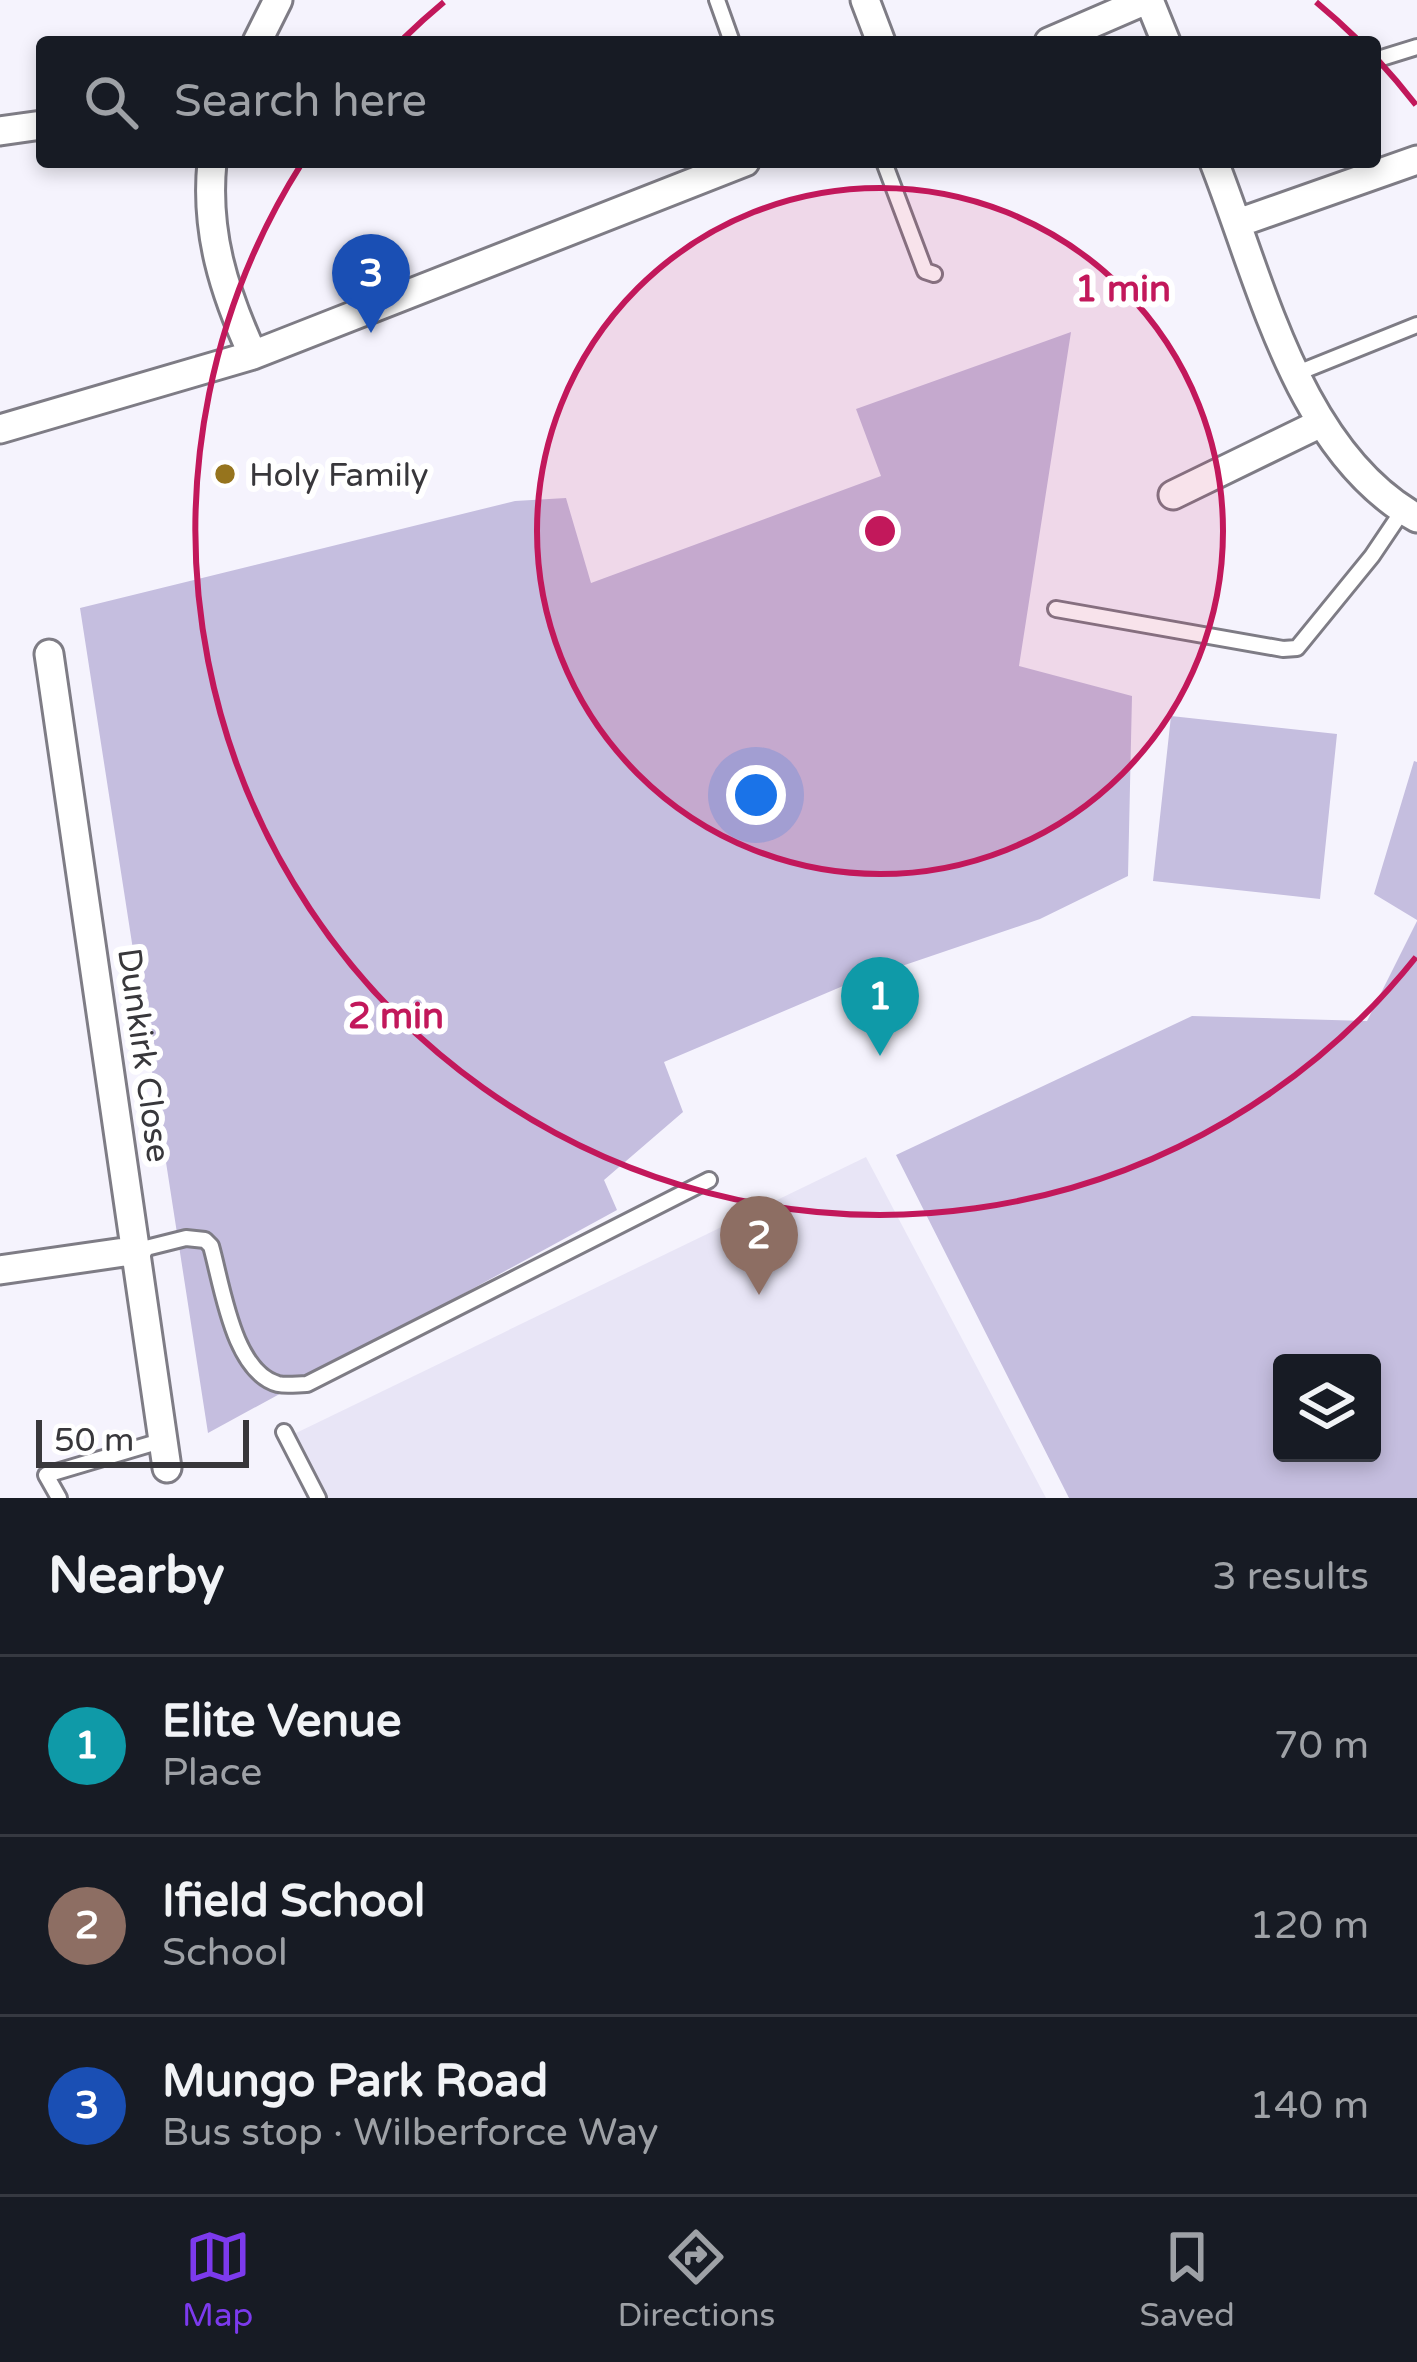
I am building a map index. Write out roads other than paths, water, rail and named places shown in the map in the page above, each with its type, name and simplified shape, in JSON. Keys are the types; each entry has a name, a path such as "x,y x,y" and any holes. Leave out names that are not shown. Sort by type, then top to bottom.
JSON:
{"street":[{"path":"260,36 278,0"},
{"path":"865,0 879,36"},
{"path":"1062,36 1148,0 1163,36"},
{"path":"0,130 36,126"},
{"path":"1238,223 1417,160"},
{"path":"212,168 213,245 253,355"},
{"path":"0,429 253,355 730,168"},
{"path":"1216,168 1295,374 1319,424 1367,481 1410,514"},
{"path":"1173,495 1319,424"},
{"name":"Dunkirk Close","path":"50,654 166,1454"},
{"path":"0,1270 138,1250"}],"lane":[{"path":"717,0 730,36"},
{"path":"1381,58 1417,47"},
{"path":"886,168 925,272 934,274"},
{"path":"1295,374 1417,325"},
{"path":"1056,609 1297,648 1410,514"},
{"path":"138,1250 186,1238 206,1240 230,1321 251,1364 263,1377 280,1384 307,1384 709,1180"},
{"path":"284,1432 318,1498"},
{"path":"59,1498 46,1475 166,1454"}],"place":[{"name":"Mungo Park Road","path":"371,333"},
{"name":"Holy Family","path":"225,474"},
{"name":"Elite Venue","path":"880,1056"},
{"name":"Ifield School","path":"759,1295"}]}
